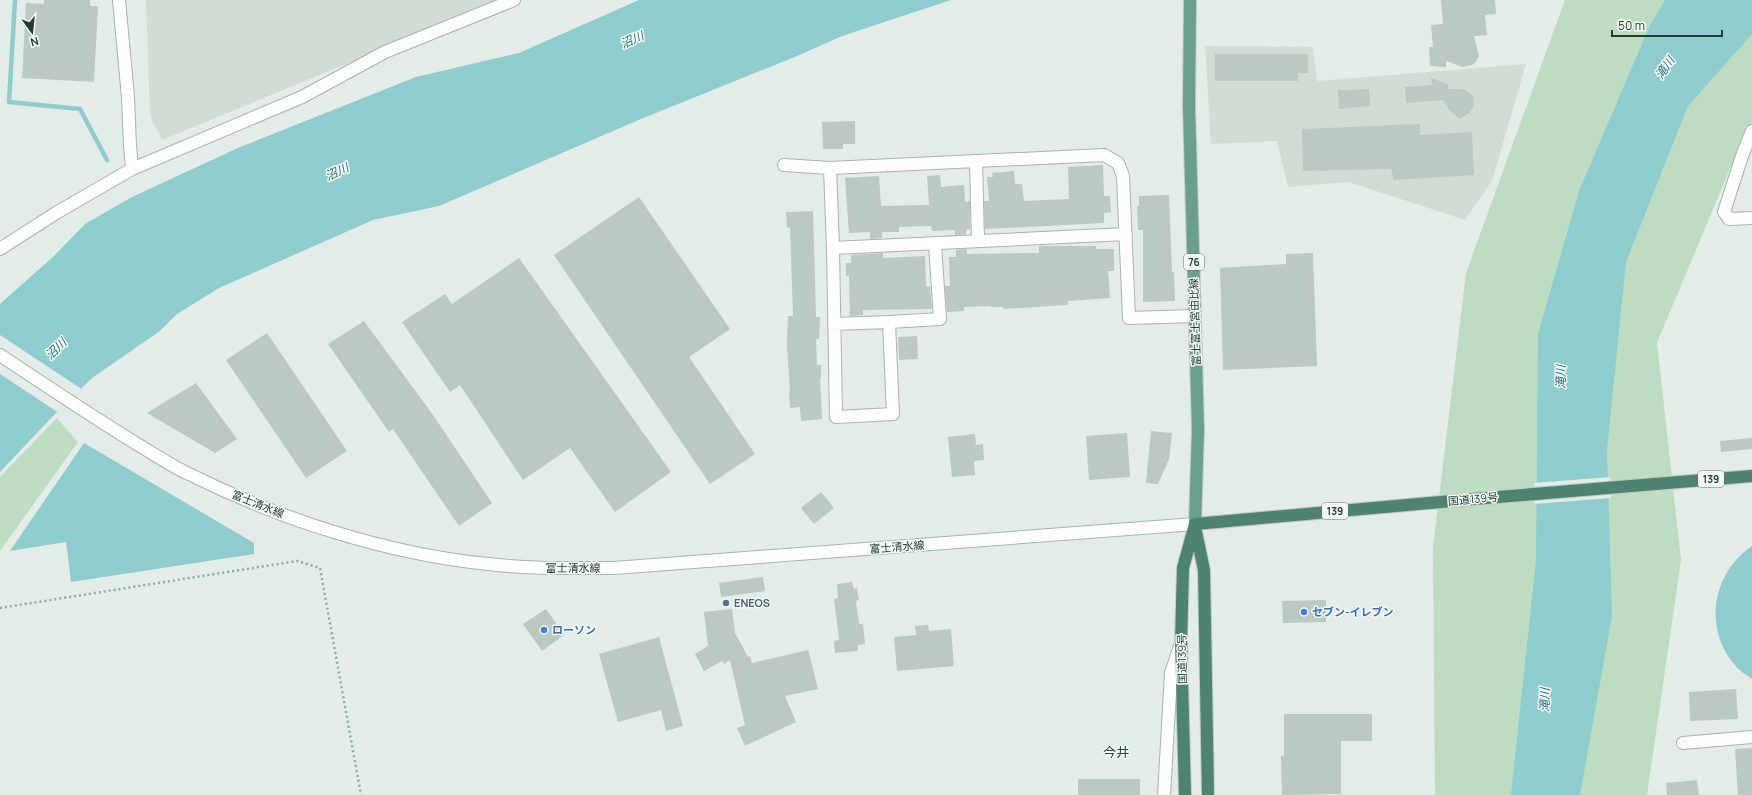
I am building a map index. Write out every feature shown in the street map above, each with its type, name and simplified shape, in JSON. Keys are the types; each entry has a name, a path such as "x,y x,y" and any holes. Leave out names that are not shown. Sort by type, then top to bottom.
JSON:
{"highway":[{"name":"国道139号","path":"1185,795 1181,642 1183,568 1195,524 1752,476"},
{"path":"1195,524 1204,570 1208,795"},
{"path":"1181,795 1184,774"},
{"path":"1208,776 1212,795"}],"main road":[{"name":"富士富士宮由比線","path":"1190,0 1189,106 1198,429 1195,524"}],"street":[{"path":"119,0 128,97 132,169"},
{"path":"0,249 56,213 132,169 302,97 385,52 514,0"},
{"path":"1752,131 1742,156 1724,212 1729,219 1752,218"},
{"path":"784,165 830,168 1104,155 1118,163 1123,176 1129,318 1195,316"},
{"path":"976,161 978,241"},
{"path":"830,168 836,417 893,414 889,322"},
{"path":"833,248 1126,234"},
{"path":"834,324 940,319 935,244"},
{"name":"富士清水線","path":"0,355 87,414 187,474 267,510 358,539 439,557 488,564 543,568 614,568 1195,524"},
{"path":"1164,795 1171,673 1181,642"},
{"path":"1683,743 1752,737"}],"path":[{"path":"0,608 297,561 320,568 361,795"}],"shaded area":[{"path":"146,0 501,0 162,140 150,116"},
{"path":"1205,46 1313,47 1317,81 1526,64 1492,181 1465,220 1349,182 1288,187 1277,141 1211,144"}],"green space":[{"path":"1565,0 1752,0 1752,122 1731,166 1657,343 1681,560 1647,795 1435,795 1433,548 1466,273"},
{"path":"57,418 78,442 0,551 0,477"}],"water":[{"name":"沼川","path":"639,0 951,0 842,36 797,56 641,119 439,206 373,220 219,288 177,314 160,331 92,378 53,416 0,472 0,304 54,256 85,224 132,197 240,147 416,77 519,53"},
{"name":"滝川","path":"1665,0 1752,0 1752,34 1688,106 1626,262 1607,450 1612,616 1580,795 1511,795 1536,560 1538,334 1579,191 1650,25"},
{"path":"84,443 254,543 254,554 71,582 66,542 10,551"},
{"path":"1752,546 1752,679 1737,667 1725,651 1719,635 1716,619 1716,602 1728,571 1738,557"}],"pier":[{"path":"0,335 83,390 59,413 0,374"},
{"path":"1610,477 1611,498 1534,504 1534,483"}],"building":[{"path":"44,0 90,0 90,6 98,6 94,82 22,78 26,3 44,4"},
{"path":"1441,0 1495,0 1496,14 1485,15 1487,35 1474,36 1479,56 1472,65 1463,67 1446,61 1446,67 1430,66 1429,47 1433,47 1431,25 1443,24"},
{"path":"1215,54 1308,54 1308,73 1298,73 1298,81 1215,81"},
{"path":"1431,78 1448,84 1448,89 1462,89 1470,93 1473,96 1474,105 1470,112 1460,119 1450,111 1443,100 1406,103 1405,87 1432,85"},
{"path":"1369,89 1370,106 1339,109 1338,90"},
{"path":"855,121 855,144 843,144 843,149 823,149 822,122"},
{"path":"1420,124 1420,135 1472,132 1474,175 1394,180 1391,169 1303,171 1302,129"},
{"path":"1103,165 1104,196 1110,196 1111,212 1104,213 1104,223 985,229 984,201 989,201 987,177 993,177 992,173 1014,171 1015,184 1022,184 1024,201 1069,199 1068,167"},
{"path":"940,175 941,187 964,185 965,202 970,201 970,229 966,230 966,234 955,235 955,230 932,231 931,226 899,227 899,232 882,232 882,238 870,239 870,232 849,233 845,178 879,176 881,206 929,205 927,176"},
{"path":"1169,195 1172,272 1174,272 1175,301 1143,302 1143,230 1138,230 1137,206 1139,206 1139,196"},
{"path":"639,197 730,329 689,357 755,454 710,484 554,255"},
{"path":"813,211 816,317 820,317 819,339 816,339 817,365 821,365 820,379 822,419 801,421 800,407 790,408 787,345 788,316 793,316 790,227 787,228 786,212"},
{"path":"1039,246 1096,246 1096,249 1114,249 1114,271 1108,271 1110,298 1068,301 1068,305 1003,309 1003,307 991,306 964,307 964,311 947,312 945,286 950,286 949,257 956,257 956,250 967,249 967,254 1039,253"},
{"path":"883,253 883,258 925,256 926,285 927,287 930,286 932,309 863,310 863,315 850,316 849,276 846,276 846,263 851,263 851,255"},
{"path":"1313,253 1317,366 1223,370 1220,268 1286,264 1286,254"},
{"path":"519,258 671,472 615,512 570,448 523,480 460,385 450,392 402,322 445,294 452,304"},
{"path":"364,321 433,415 492,503 459,526 393,429 389,432 328,344"},
{"path":"267,333 347,451 306,478 226,360"},
{"path":"917,336 918,359 899,360 898,337"},
{"path":"196,383 237,439 215,453 147,413"},
{"path":"1151,431 1172,433 1169,459 1158,484 1146,483"},
{"path":"1127,433 1130,477 1089,480 1086,436"},
{"path":"975,434 976,445 983,444 984,460 974,461 975,475 952,477 948,437"},
{"path":"1752,438 1752,449 1721,452 1720,441"},
{"path":"821,492 834,508 814,524 801,508"},
{"path":"763,577 765,591 721,597 719,583"},
{"path":"852,582 854,589 857,588 859,600 856,601 859,624 863,624 865,644 858,645 858,651 835,653 834,641 839,640 834,599 838,598 837,584"},
{"name":"セブン-イレブン","path":"1326,600 1326,622 1283,623 1282,601"},
{"name":"ローソン","path":"546,609 564,635 542,651 523,624"},
{"path":"732,609 735,633 748,657 750,656 752,663 808,650 818,689 785,696 796,722 745,746 737,728 745,725 730,660 724,664 722,661 704,671 695,654 708,646 704,612"},
{"path":"928,625 929,631 951,629 954,666 897,671 894,637 916,635 915,626"},
{"path":"659,637 683,726 666,731 661,710 618,722 599,654"},
{"path":"1736,689 1738,719 1690,721 1689,692"},
{"path":"1284,714 1372,714 1372,741 1341,741 1341,794 1282,795 1281,756 1284,756"},
{"path":"1752,748 1752,795 1738,795 1735,749"},
{"path":"1078,779 1140,779 1140,795 1078,795"},
{"path":"1697,780 1699,795 1667,795 1666,783"}],"waterway":[{"path":"15,0 9,102 80,109 107,160"}],"place":[{"name":"ENEOS","path":"726,603"},
{"name":"セブン-イレブン","path":"1304,612"},
{"name":"ローソン","path":"544,630"}],"district":[{"name":"今井","path":"1116,752"}]}
